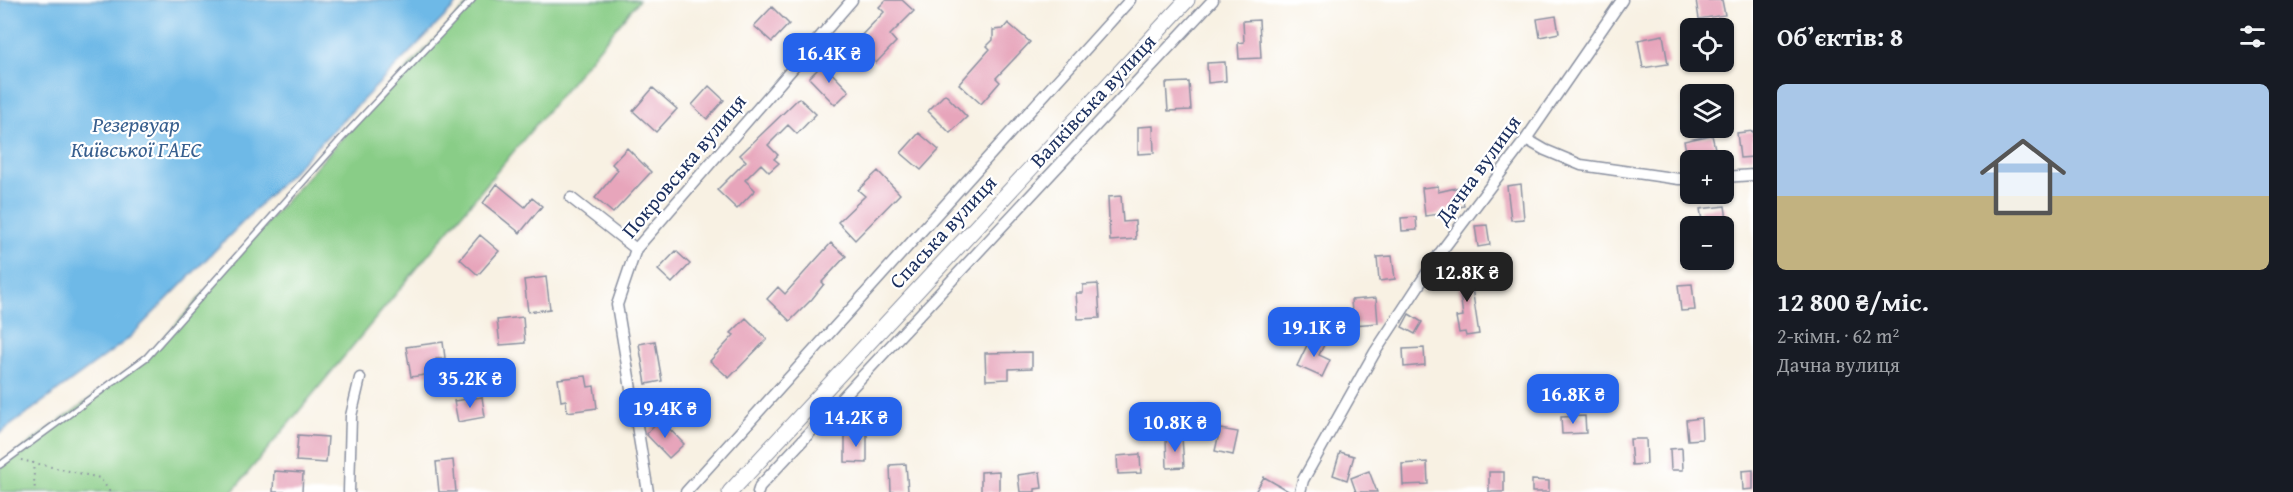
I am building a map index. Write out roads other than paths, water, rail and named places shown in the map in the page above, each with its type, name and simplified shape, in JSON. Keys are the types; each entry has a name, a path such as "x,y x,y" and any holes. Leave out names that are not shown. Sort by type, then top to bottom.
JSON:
{"street":[{"name":"Покровська вулиця","path":"648,492 617,305 636,249 852,0"},
{"name":"Спаська вулиця","path":"686,492 1130,0"},
{"name":"Спаська вулиця","path":"730,492 1186,0"},
{"name":"Валківська вулиця","path":"758,492 760,486 1213,0"},
{"name":"Дачна вулиця","path":"1300,492 1303,480 1374,352 1440,254 1526,139 1622,0"},
{"path":"1093,101 1108,113"},
{"path":"1526,139 1545,150 1581,165 1680,179"},
{"path":"1734,176 1753,175"},
{"path":"571,198 636,249"},
{"path":"349,492 351,416 360,378"},
{"path":"814,402 827,414"}],"lane":[{"path":"0,465 13,458 147,357 342,138 472,0"}],"water":[{"name":"Резервуар Київської ГАЕС","path":"0,0 461,0 127,340 0,433"}]}
